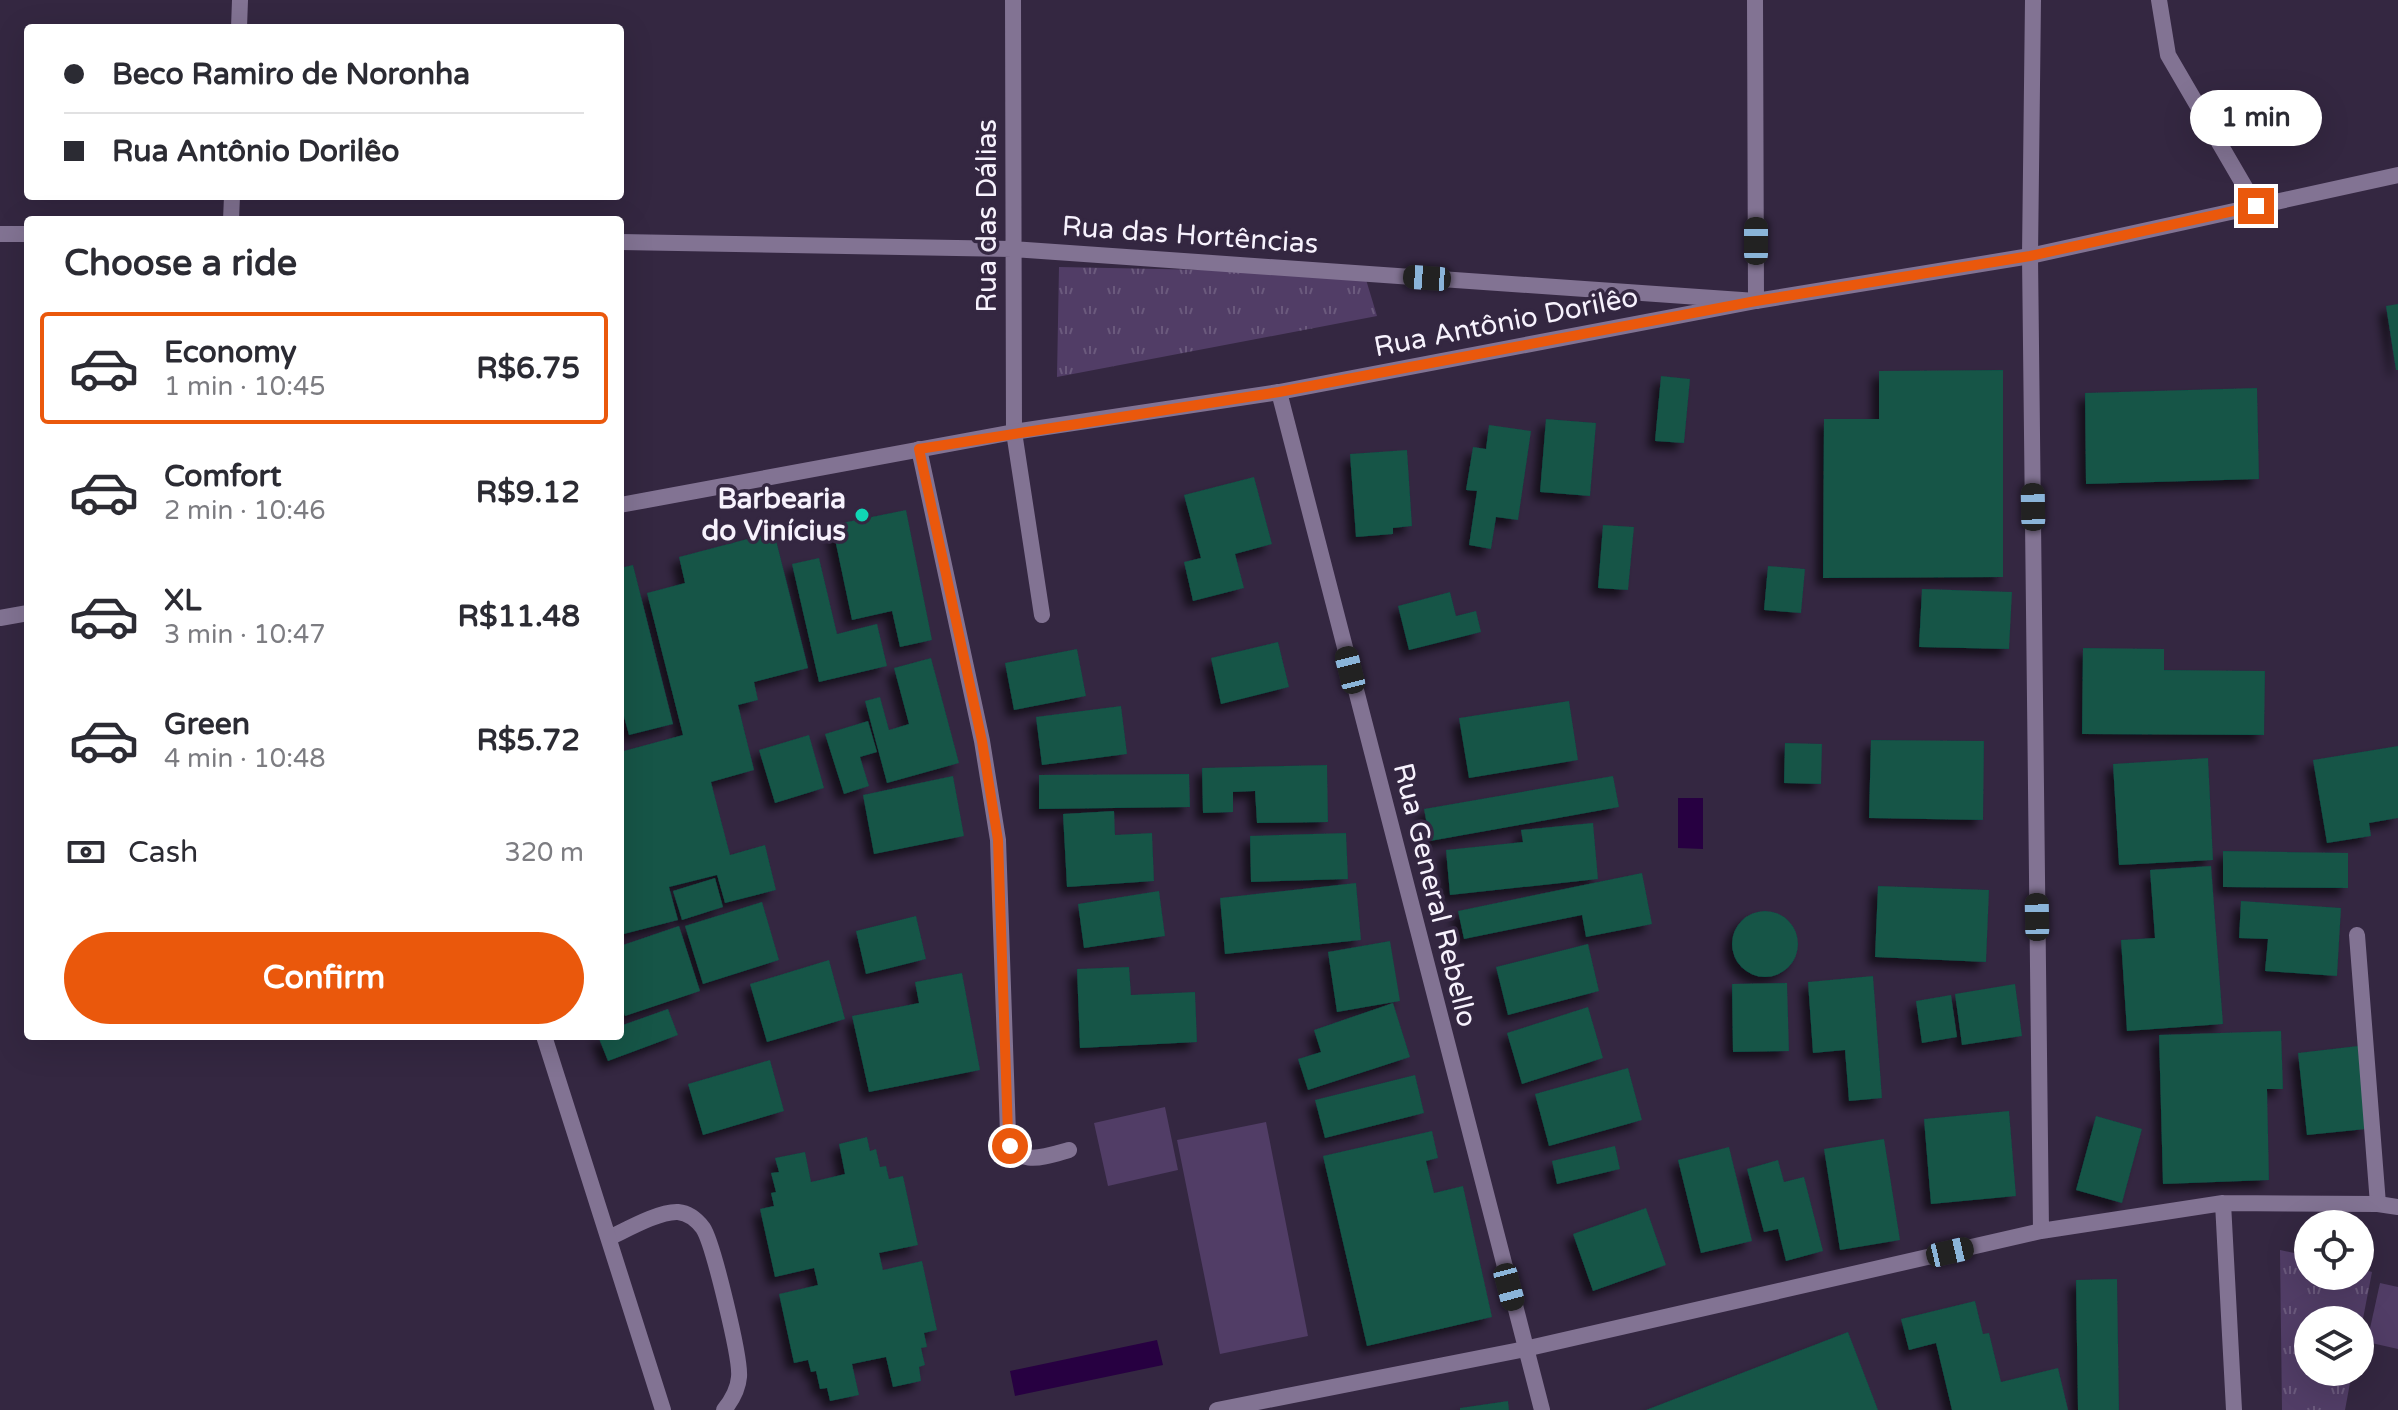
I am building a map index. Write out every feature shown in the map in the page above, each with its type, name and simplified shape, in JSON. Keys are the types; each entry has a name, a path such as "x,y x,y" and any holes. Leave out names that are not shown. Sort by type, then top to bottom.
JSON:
{"street":[{"path":"239,24 240,0"},
{"name":"Rua das Dálias","path":"1013,0 1014,432 1042,615"},
{"path":"1755,0 1756,301"},
{"path":"2033,0 2030,256 2041,1231"},
{"path":"2159,0 2168,55 2256,206"},
{"name":"Rua Antônio Dorilêo","path":"624,504 1014,432 1279,392 1756,301 2030,256 2398,175"},
{"path":"0,234 24,234"},
{"name":"Rua das Hortências","path":"624,242 1012,249 1756,301"},
{"name":"Rua General Rebello","path":"1279,392 1542,1410"},
{"path":"919,449 982,741 998,840 1010,1146 1029,1158 1069,1150"},
{"path":"0,618 24,614"},
{"path":"2357,935 2378,1204"},
{"path":"545,1040 663,1410"},
{"path":"2223,1203 2234,1410"},
{"path":"1217,1410 1525,1349 2041,1231 2223,1203 2378,1204 2398,1207"},
{"path":"609,1238 660,1216 678,1212 693,1217 701,1225 708,1236 739,1365 736,1393 724,1410"}],"green space":[{"path":"1059,267 1364,273 1377,316 1057,377"},
{"path":"1165,1107 1178,1170 1108,1186 1094,1123"},
{"path":"1266,1122 1308,1336 1220,1354 1177,1140"},
{"path":"2280,1250 2294,1253 2294,1290 2369,1290 2365,1306 2294,1306 2294,1386 2349,1386 2345,1410 2282,1410"},
{"path":"2380,1283 2398,1287 2398,1349 2374,1344 2374,1310"}],"shaded area":[{"path":"1678,798 1703,798 1703,849 1678,848"},
{"path":"1157,1340 1163,1365 1015,1396 1010,1371"}],"building":[{"path":"2398,304 2398,370 2396,370 2386,306"},
{"path":"2003,370 2003,577 1823,578 1824,419 1879,419 1879,371"},
{"path":"1661,376 1690,379 1684,443 1655,441"},
{"path":"2257,388 2259,479 2086,484 2085,393"},
{"path":"1546,419 1596,423 1590,496 1540,492"},
{"path":"1489,425 1531,431 1518,520 1496,517 1491,549 1469,545 1477,491 1466,490 1473,447 1486,449"},
{"path":"1407,450 1412,526 1393,528 1393,534 1356,537 1350,454"},
{"path":"1254,477 1272,544 1235,554 1244,588 1193,601 1184,562 1201,558 1184,495"},
{"path":"906,510 932,640 900,647 892,611 852,620 832,525"},
{"path":"1603,525 1634,527 1628,590 1598,588"},
{"path":"774,532 808,668 754,682 758,700 738,705 754,770 711,782 730,855 765,845 776,890 725,903 717,875 669,887 678,920 624,934 624,751 683,735 647,593 685,583 679,557"},
{"path":"819,558 837,634 877,624 887,666 819,682 792,564"},
{"path":"633,565 673,724 629,735 624,717 624,567"},
{"path":"1768,566 1805,569 1801,613 1764,610"},
{"path":"1922,589 2012,592 2009,649 1919,647"},
{"path":"1450,592 1456,616 1476,611 1481,632 1409,650 1398,606"},
{"path":"1278,642 1289,687 1221,704 1211,658"},
{"path":"2083,648 2164,649 2164,670 2265,671 2264,735 2082,734"},
{"path":"1077,649 1086,696 1014,710 1005,663"},
{"path":"931,658 959,763 887,783 865,701 880,697 889,730 909,724 894,668"},
{"path":"1569,701 1578,760 1469,778 1459,718"},
{"path":"1121,706 1127,754 1042,765 1036,717"},
{"path":"868,721 877,752 860,757 869,786 844,794 825,734"},
{"path":"809,735 824,788 775,803 759,750"},
{"path":"1871,740 1984,741 1983,820 1869,818"},
{"path":"1785,743 1822,744 1821,784 1784,783"},
{"path":"2398,746 2398,818 2369,823 2371,836 2327,843 2313,760"},
{"path":"2208,758 2213,860 2119,865 2113,764"},
{"path":"1327,765 1328,822 1257,823 1255,791 1233,792 1233,812 1203,813 1202,768"},
{"path":"1189,774 1190,807 1039,809 1039,775"},
{"path":"953,776 964,836 874,854 863,795"},
{"path":"1613,776 1619,807 1430,841 1424,809"},
{"path":"1114,811 1115,835 1152,833 1154,881 1067,887 1063,814"},
{"path":"1593,823 1598,879 1450,895 1446,850 1523,842 1521,830"},
{"path":"1346,833 1348,879 1251,882 1250,836"},
{"path":"2223,851 2348,853 2348,888 2223,887"},
{"path":"2211,866 2223,1024 2127,1031 2121,940 2155,938 2150,870"},
{"path":"1642,873 1652,924 1586,937 1582,915 1464,939 1458,911"},
{"path":"715,878 723,907 682,920 673,891"},
{"path":"1356,883 1361,940 1225,954 1220,898"},
{"path":"1878,886 1989,890 1986,962 1875,957"},
{"path":"1159,891 1165,936 1084,948 1078,904"},
{"path":"2241,901 2341,908 2337,976 2265,971 2268,939 2239,938"},
{"path":"762,902 779,960 703,984 685,926"},
{"path":"1765,911 1788,921 1798,944 1788,967 1765,977 1742,967 1732,944 1742,921"},
{"path":"916,916 926,959 866,974 856,931"},
{"path":"679,926 700,991 625,1016 624,945"},
{"path":"1390,941 1400,1001 1337,1012 1328,952"},
{"path":"1588,944 1599,991 1508,1015 1496,967"},
{"path":"829,960 845,1019 767,1042 750,984"},
{"path":"1129,967 1131,995 1195,992 1197,1042 1080,1048 1077,969"},
{"path":"962,973 980,1070 869,1092 852,1016 919,1003 915,982"},
{"path":"1873,976 1882,1098 1849,1101 1845,1050 1813,1053 1808,982"},
{"path":"1787,983 1789,1051 1733,1052 1732,984"},
{"path":"2015,984 2022,1036 1962,1045 1955,994"},
{"path":"1951,995 1957,1037 1922,1043 1916,1001"},
{"path":"1393,1003 1410,1057 1308,1090 1298,1059 1321,1052 1314,1030"},
{"path":"1588,1007 1603,1058 1522,1084 1507,1033"},
{"path":"668,1009 678,1035 608,1061 600,1040 624,1040 624,1025"},
{"path":"2281,1031 2283,1089 2267,1089 2269,1180 2163,1184 2159,1035"},
{"path":"2358,1046 2366,1129 2307,1135 2298,1053"},
{"path":"770,1060 784,1111 703,1135 688,1084"},
{"path":"1628,1068 1642,1120 1549,1146 1535,1094"},
{"path":"1415,1075 1424,1113 1325,1138 1315,1100"},
{"path":"2009,1111 2016,1196 1931,1204 1924,1119"},
{"path":"2096,1116 2142,1129 2122,1203 2076,1190"},
{"path":"1432,1131 1438,1158 1426,1161 1434,1193 1463,1186 1492,1317 1367,1346 1323,1156"},
{"path":"867,1137 870,1151 876,1149 880,1167 886,1166 889,1179 903,1176 918,1245 879,1253 883,1270 922,1261 937,1330 924,1333 927,1347 921,1348 925,1365 919,1367 921,1381 893,1387 886,1357 852,1364 859,1395 830,1401 827,1388 820,1389 816,1371 811,1372 808,1360 794,1363 779,1294 818,1285 814,1268 775,1277 760,1209 774,1206 771,1193 776,1192 771,1173 779,1172 775,1158 805,1152 811,1182 845,1174 839,1144"},
{"path":"1884,1139 1900,1240 1840,1250 1824,1149"},
{"path":"1615,1146 1620,1169 1557,1184 1552,1161"},
{"path":"1729,1147 1752,1241 1701,1253 1678,1160"},
{"path":"1778,1160 1784,1182 1804,1177 1823,1251 1786,1261 1778,1229 1764,1232 1747,1169"},
{"path":"1646,1208 1666,1265 1593,1291 1573,1234"},
{"path":"2117,1279 2119,1410 2078,1410 2076,1280"},
{"path":"1975,1301 1983,1334 1989,1333 2001,1382 2058,1368 2068,1410 1952,1410 1936,1343 1909,1350 1901,1319"},
{"path":"1848,1332 1878,1410 1646,1410"},
{"path":"1508,1401 1509,1410 1460,1410 1460,1408"}],"place":[{"name":"Barbearia do Vinícius","path":"862,515"}],"route":[{"path":"1010,1146 998,840 982,741 919,449 1279,392 1756,301 2030,256 2256,206"}]}
